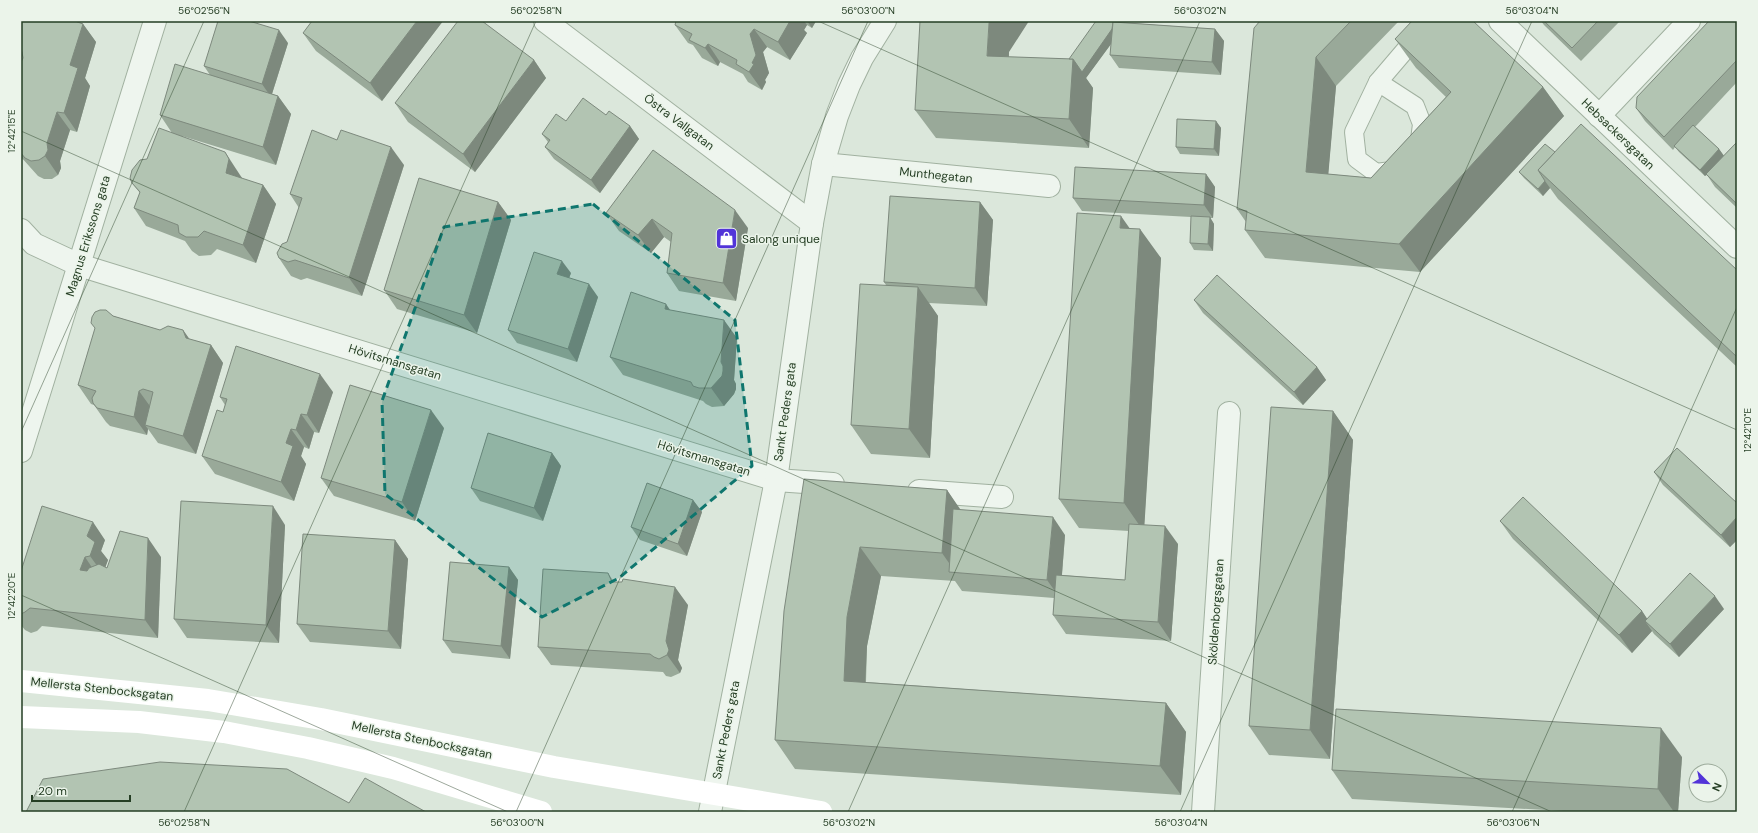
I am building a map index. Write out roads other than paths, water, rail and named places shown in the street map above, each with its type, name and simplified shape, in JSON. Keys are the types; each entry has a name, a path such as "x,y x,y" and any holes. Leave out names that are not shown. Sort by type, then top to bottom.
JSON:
{"main road":[{"name":"Mellersta Stenbocksgatan","path":"21,681 215,702 321,719 554,767 712,803 821,812"},
{"path":"21,717 140,722 224,732 308,748 393,768 541,812"}],"street":[{"name":"Magnus Erikssons gata","path":"21,451 155,21"},
{"name":"Östra Vallgatan","path":"545,21 812,223"},
{"name":"Sankt Peders gata","path":"712,803 776,480 812,223 823,164 837,116 849,85 862,58 885,21"},
{"name":"Hebsackersgatan","path":"1500,21 1737,247"},
{"path":"1599,116 1689,21"},
{"name":"Munthegatan","path":"823,164 1049,186"},
{"name":"Hövitsmansgatan","path":"21,230 34,244 79,265 776,480 851,486"},
{"name":"Sköldenborgsgatan","path":"1203,812 1229,412"},
{"path":"899,489 1002,497"}],"lane":[{"path":"1378,82 1415,106 1422,124 1419,148 1400,170 1376,173 1357,158 1354,132 1378,82 1430,21"}],"place":[{"name":"Salong unique","path":"727,239"}]}
